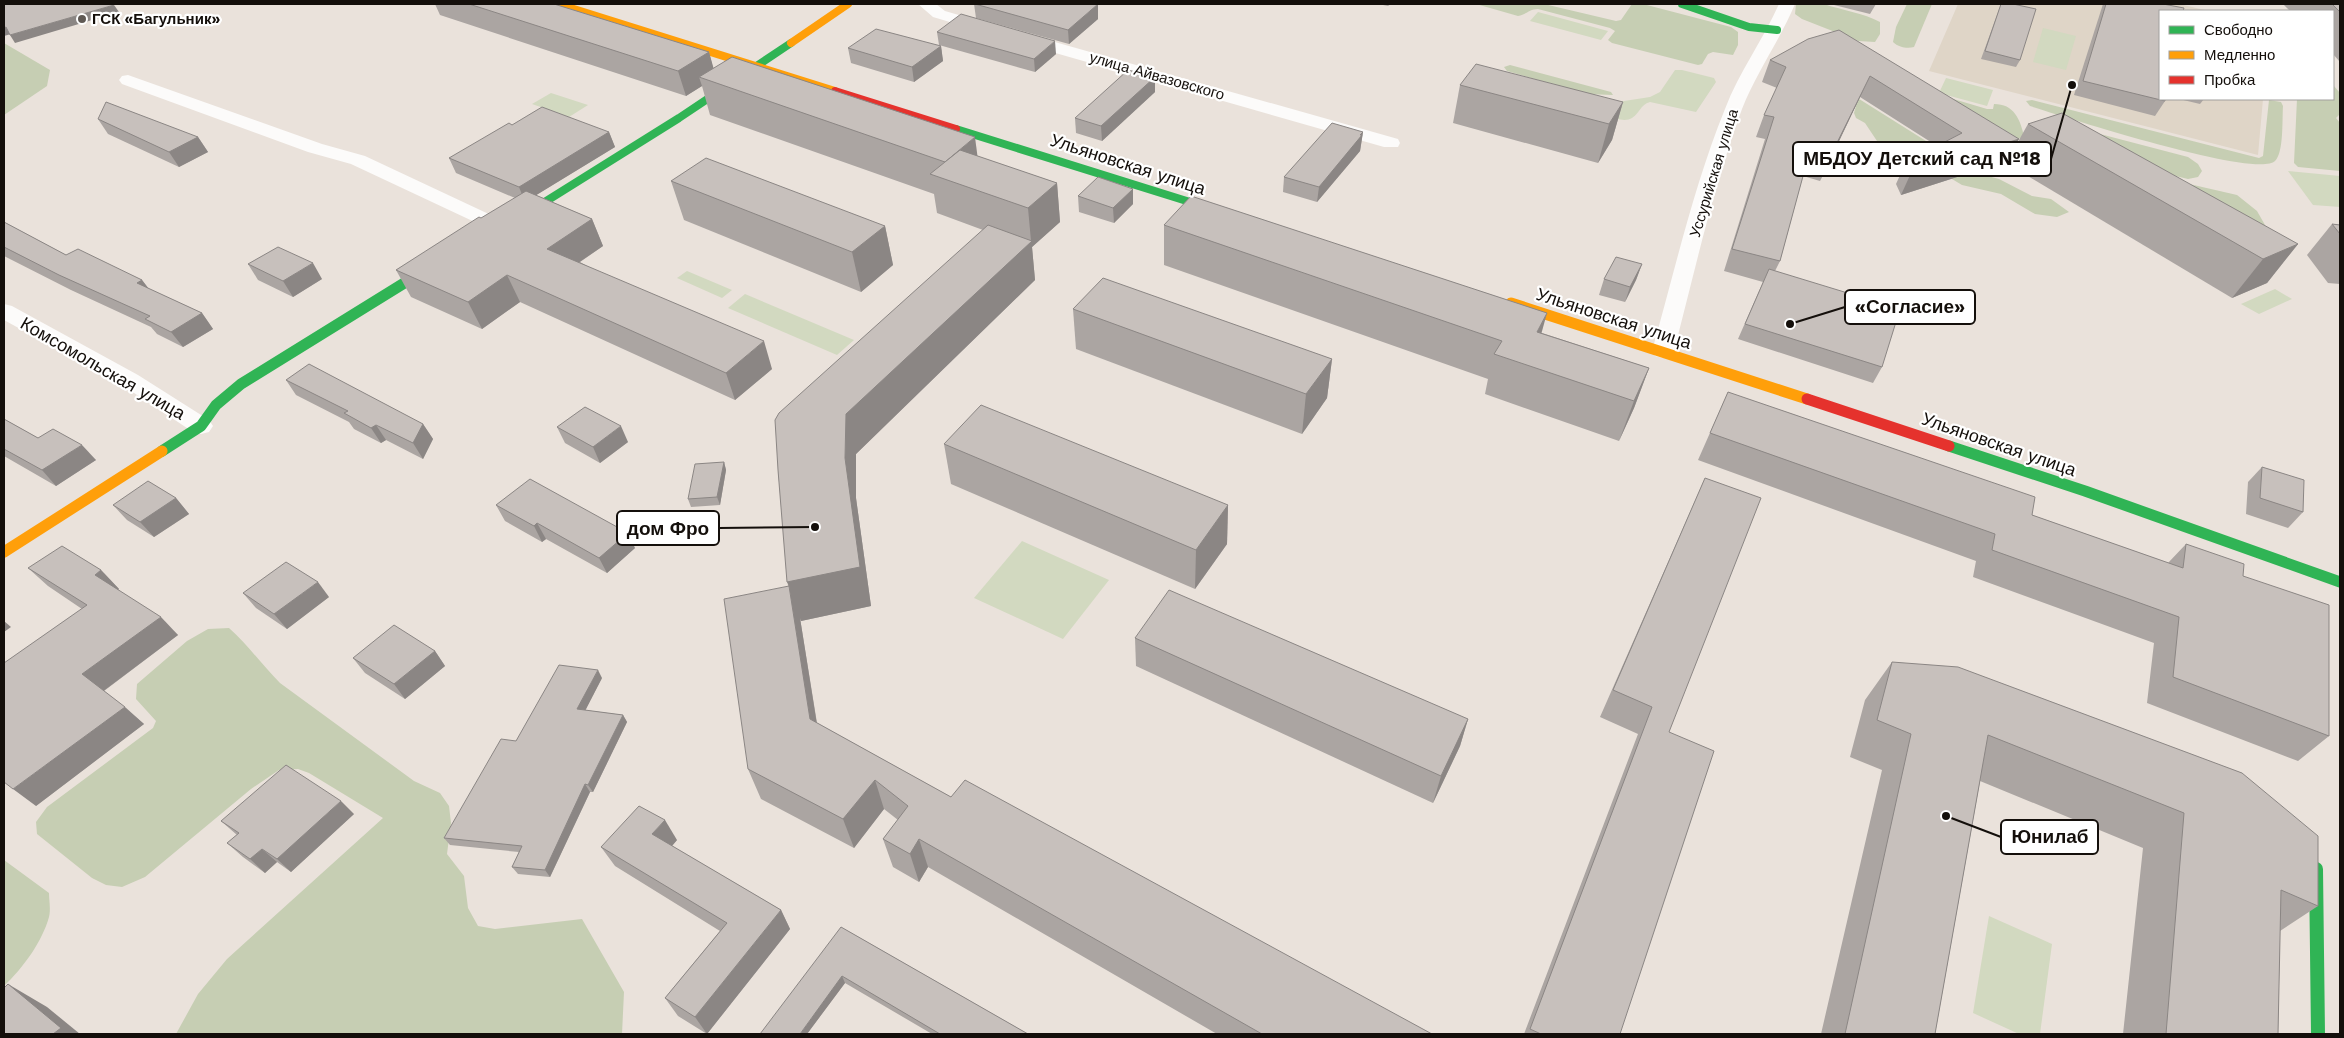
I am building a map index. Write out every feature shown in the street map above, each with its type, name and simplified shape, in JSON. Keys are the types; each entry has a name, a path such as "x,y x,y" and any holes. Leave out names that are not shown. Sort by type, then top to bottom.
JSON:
{"street":[{"name":"Ульяновская улица","path":"558,4 1231,215"},
{"path":"128,80 315,148 358,160 495,232 756,67 848,4"},
{"name":"улица Айвазовского","path":"926,4 938,14 1391,143"},
{"path":"1682,4 1750,27 1777,30"},
{"name":"Уссурийская улица","path":"1663,351 1718,152 1732,111 1744,81 1777,30 1787,4"},
{"path":"4,552 201,426 216,405 241,384 445,258"},
{"name":"Ульяновская улица","path":"1501,300 1663,351 2084,491 2340,582"},
{"name":"Комсомольская улица","path":"4,310 130,380 201,426"},
{"path":"2316,860 2318,1034"}],"shaded area":[{"path":"1958,4 2179,4 2205,10 2159,10 2159,100 2263,100 2258,155 1929,71"}],"green space":[{"path":"1821,3 1867,16 1880,22 1880,34 1875,42 1858,41 1802,19 1795,14 1796,4"},
{"path":"1476,4 1544,4 1616,21 1621,20 1632,4 1643,4 1731,27 1738,32 1738,45 1733,55 1713,52 1708,54 1702,64 1698,65 1612,43 1608,40 1615,31 1610,28 1538,9 1518,16"},
{"path":"1907,4 1932,4 1914,47 1908,48 1893,42 1896,27"},
{"path":"1538,12 1608,31 1601,40 1530,21"},
{"path":"2043,28 2076,36 2066,70 2033,62"},
{"path":"4,43 50,70 47,86 4,115"},
{"path":"1510,65 1611,92 1613,95 1587,94 1507,71 1504,67"},
{"path":"1805,65 1977,173 1999,179 2032,196 2051,199 2069,212 2057,217 2035,214 2001,194 1962,185 1948,174 1919,159 1888,148 1877,141 1865,123 1856,118 1854,113 1856,106"},
{"path":"1675,70 1714,78 1716,82 1696,112 1650,102 1628,120 1592,111 1592,106 1650,97 1660,92"},
{"path":"1946,78 1993,90 1987,106 1939,93"},
{"path":"2334,86 2340,93 2340,114 2336,118 2340,123 2340,171 2298,167 2294,163 2297,100 2334,100"},
{"path":"551,93 588,105 569,117 532,104"},
{"path":"1950,98 1987,109 1993,109 1994,104 2007,107 2018,118 2024,136 2015,141"},
{"path":"2032,100 2259,158 2263,156 2269,100 2281,102 2283,106 2280,151 2275,161 2260,164 2198,154 2117,133 2030,106 2026,101"},
{"path":"2100,134 2188,157 2198,164 2202,171 2198,177 2188,179 2076,152"},
{"path":"2288,171 2340,176 2340,207 2313,205"},
{"path":"2137,172 2237,195 2257,211 2269,232"},
{"path":"687,271 732,290 722,298 677,278"},
{"path":"2275,289 2292,299 2259,314 2241,304"},
{"path":"745,294 854,340 837,355 728,308"},
{"path":"1022,541 1109,580 1063,639 974,598"},
{"path":"229,628 280,683 414,781 440,793 449,806 451,823 447,854 464,876 468,908 478,926 495,929 582,919 624,992 622,1034 176,1034 198,994 227,959 383,818 309,773 298,769 279,770 251,789 145,877 122,887 106,885 92,878 37,834 36,822 47,807 153,728 156,721 136,699 137,684 187,641 208,629"},
{"path":"4,860 49,893 50,908 46,926 37,945 25,963 4,986"},
{"path":"1989,916 2052,944 2040,1034 2019,1034 1973,1013"}],"building":[{"path":"4,4 114,5 10,35 6,27 4,28"},
{"path":"469,4 554,4 709,52 678,71"},
{"path":"975,4 1098,4 1068,30"},
{"path":"2001,4 2013,4 2036,9 2020,60 1985,51"},
{"path":"2106,4 2163,4 2184,8 2183,10 2159,10 2159,100 2083,81"},
{"path":"2332,4 2340,4 2340,12"},
{"path":"961,14 1055,41 1034,59 937,32"},
{"path":"876,29 941,46 912,67 848,48"},
{"path":"1839,30 2019,139 1911,173 1906,162 1962,133 1870,76 1829,159 1809,154 1780,261 1732,249 1774,117 1764,115 1786,67 1770,60 1808,39"},
{"path":"732,57 975,137 945,162 699,77"},
{"path":"1476,64 1623,102 1609,124 1460,85"},
{"path":"1128,70 1155,77 1101,126 1075,118"},
{"path":"106,102 198,137 169,152 98,119"},
{"path":"542,107 609,132 519,187 449,158 509,123 512,125"},
{"path":"2062,113 2298,244 2263,259 2028,124"},
{"path":"1332,123 1363,132 1319,187 1284,177"},
{"path":"960,150 1057,183 1028,208 930,174"},
{"path":"706,158 885,226 852,252 671,181"},
{"path":"1098,177 1133,189 1113,208 1078,196"},
{"path":"526,191 592,219 547,249 764,341 726,373 507,275 468,302 396,270 479,217 481,218"},
{"path":"1191,196 1547,313 1537,332 1649,368 1634,401 1494,354 1502,341 1164,225"},
{"path":"4,222 66,255 78,249 142,280 137,283 202,313 171,332 145,319 150,316 59,275 4,247"},
{"path":"2332,224 2340,225 2340,234"},
{"path":"988,225 1032,241 846,414 845,458 860,567 787,582 775,420 779,413"},
{"path":"278,247 313,263 283,281 248,264"},
{"path":"1616,257 1642,264 1630,287 1604,279"},
{"path":"1769,269 1900,309 1882,367 1745,324"},
{"path":"1103,278 1332,359 1306,394 1073,309"},
{"path":"309,364 423,424 413,443 376,425 371,428 344,413 348,411 286,380"},
{"path":"1728,392 2035,497 2032,515 2183,568 2186,544 2244,564 2243,576 2329,605 2329,736 2173,677 2179,617 1992,550 1995,534 1710,433"},
{"path":"981,405 1228,505 1196,550 944,444"},
{"path":"585,407 621,426 593,447 557,427"},
{"path":"4,419 38,438 53,429 82,445 42,470 4,449"},
{"path":"724,462 717,497 688,499 695,464"},
{"path":"2262,467 2304,480 2303,512 2260,498"},
{"path":"1705,478 1761,498 1669,732 1714,751 1620,1034 1541,1034 1530,1029 1652,707 1613,690"},
{"path":"530,479 628,533 599,558 537,523 534,526 496,505"},
{"path":"148,481 176,498 140,522 113,505"},
{"path":"62,546 101,570 95,575 161,617 82,674 125,707 13,789 4,782 4,663 87,605 28,568"},
{"path":"286,562 318,582 274,614 243,593"},
{"path":"789,586 810,719 951,797 965,780 1432,1034 1262,1034 919,839 910,854 883,839 908,806 875,780 843,819 748,769 724,599"},
{"path":"1169,590 1468,719 1441,776 1135,638"},
{"path":"394,625 435,651 394,684 353,658"},
{"path":"1892,662 1958,667 2242,773 2318,836 2318,906 2281,890 2278,1034 2166,1034 2184,813 1988,735 1935,1034 1845,1034 1911,734 1877,720"},
{"path":"559,665 598,670 577,709 623,715 588,785 585,784 545,870 512,867 522,846 444,838 501,739 516,741"},
{"path":"286,765 341,801 277,859 262,849 250,859 227,843 239,833 221,821"},
{"path":"639,806 665,820 652,834 781,910 695,1017 665,998 727,923 601,847"},
{"path":"841,927 1028,1034 940,1034 842,976 800,1034 760,1034"},
{"path":"8,984 61,1028 53,1034 4,1034 4,988"}],"traffic: fast":[{"path":"1682,4 1749,27 1777,30"},
{"path":"516,220 679,118 791,43"},
{"path":"956,129 1222,212"},
{"path":"162,451 201,426 216,405 241,384 435,264"},
{"path":"1949,446 2085,491 2340,582"},
{"path":"2316,869 2318,1034"}],"traffic: slow":[{"path":"558,4 835,91"},
{"path":"791,43 848,4"},
{"path":"1511,303 1807,399"},
{"path":"4,552 162,451"}],"traffic: jam":[{"path":"835,91 956,129"},
{"path":"1807,399 1949,446"}],"place":[{"name":"ГСК «Багульник»","path":"82,19"},
{"name":"МБДОУ Детский сад №18","path":"2072,85"},
{"name":"«Согласие»","path":"1790,324"},
{"name":"дом Фро","path":"815,527"},
{"name":"Юнилаб","path":"1946,816"}]}
